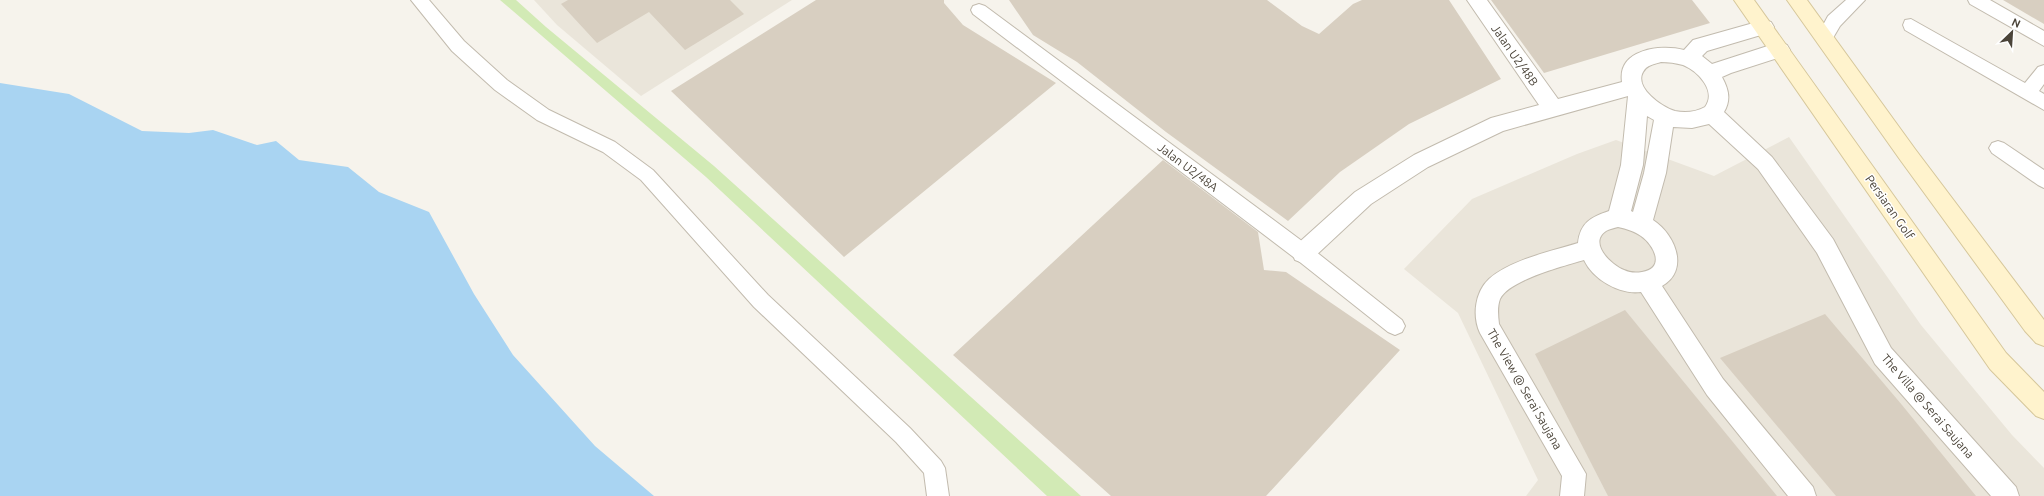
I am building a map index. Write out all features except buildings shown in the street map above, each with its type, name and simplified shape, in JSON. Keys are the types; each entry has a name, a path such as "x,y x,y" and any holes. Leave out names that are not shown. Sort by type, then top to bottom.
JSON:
{"street":[{"name":"Jalan U2/48B","path":"1477,0 1553,109"},
{"name":"Persiaran Golf","path":"1744,0 1998,361 2044,408"},
{"path":"1797,0 1917,168 2033,324 2044,336"},
{"path":"1688,59 1700,45 1764,27"},
{"path":"1710,75 1724,67 1780,50"},
{"path":"1618,218 1632,165 1636,93 1632,72 1639,60 1649,55 1661,54 1674,54 1688,59 1700,66 1710,75 1717,85 1720,96 1718,106 1712,114 1702,119 1691,121 1665,116 1651,109 1636,93"},
{"path":"1303,253 1363,198 1421,162 1498,124 1553,109 1636,93"},
{"name":"The Villa @ Serai Saujana","path":"1712,114 1765,163 1825,246 1883,356 2007,496"},
{"path":"1641,224 1656,173 1665,116"},
{"path":"1618,218 1641,224 1661,241 1666,251 1667,262 1664,271 1657,278 1636,284 1623,281 1611,276 1597,263 1589,248 1588,238 1591,230 1597,223 1607,219 1618,218"},
{"name":"The View @ Serai Saujana","path":"1572,496 1574,474 1488,326 1486,312 1490,297 1496,286 1508,278 1589,248"},
{"path":"1647,282 1715,387 1804,496"}],"lane":[{"path":"419,0 458,46 501,85 543,115 609,148 647,175 761,301 914,446 934,468 938,496"},
{"path":"1824,38 1834,21 1857,0"},
{"path":"1976,0 2044,39"},
{"name":"Jalan U2/48A","path":"980,10 1303,253 1395,326"},
{"path":"1911,25 2044,103"},
{"path":"2027,93 2044,72"},
{"path":"1998,148 2044,180"}],"shaded area":[{"path":"534,0 792,0 641,96 557,25"},
{"path":"1789,137 1921,325 2012,435 2044,468 2044,496 1526,496 1538,480 1458,313 1404,269 1472,199 1577,154 1616,140 1714,176"}],"green space":[{"path":"500,0 516,0 546,27 714,166 1081,496 1047,496 706,177"}],"water":[{"path":"0,83 69,94 142,131 189,133 213,130 257,145 276,141 299,160 348,167 379,192 429,212 474,294 513,355 595,446 654,496 0,496"}]}
